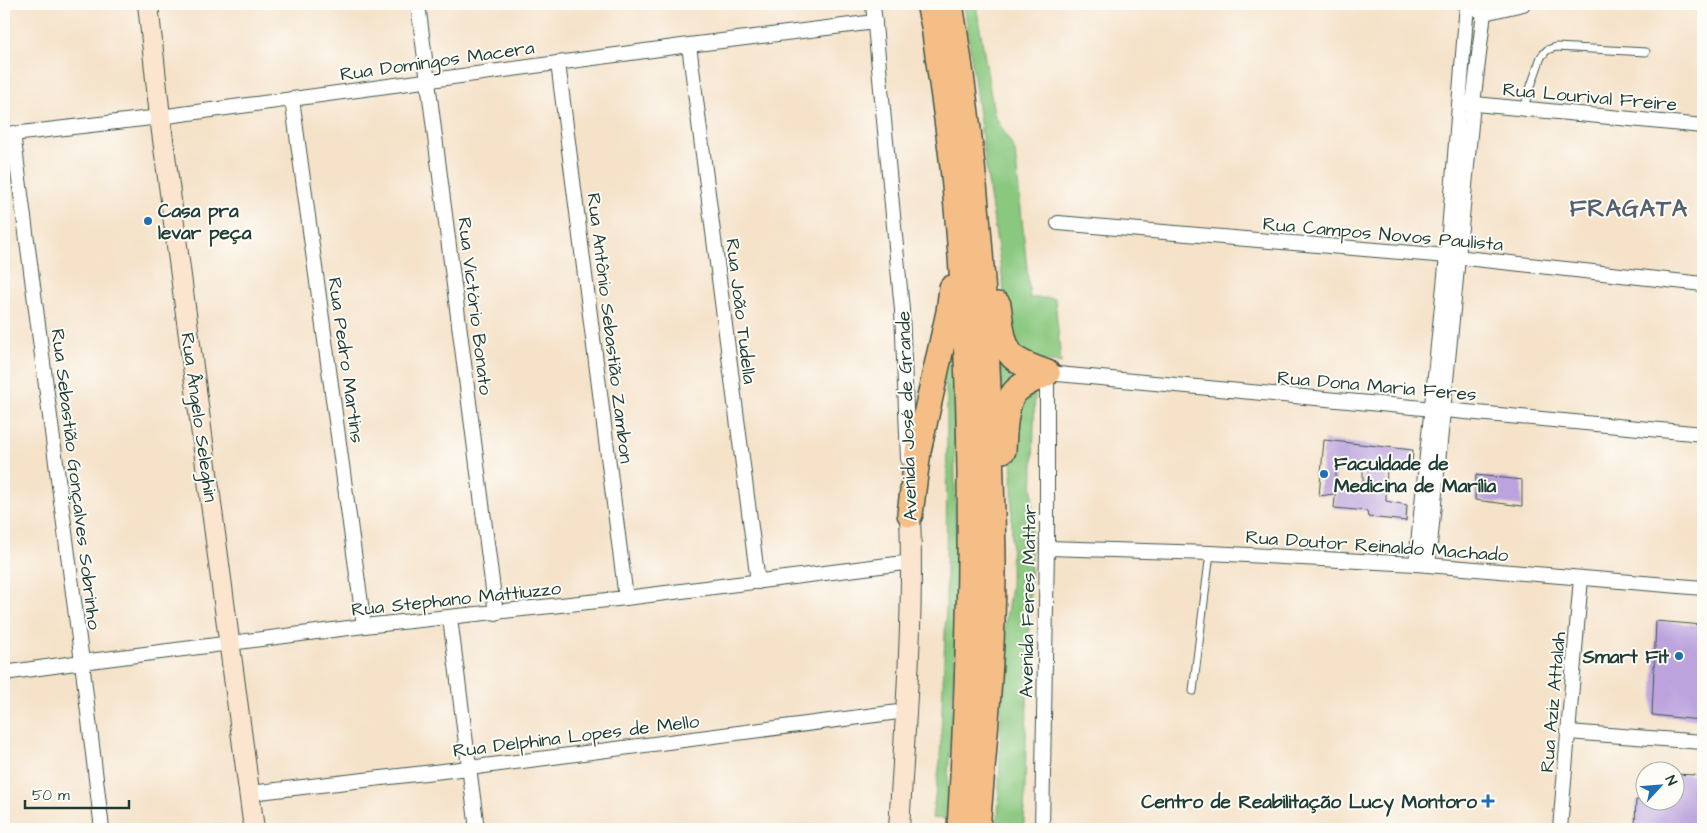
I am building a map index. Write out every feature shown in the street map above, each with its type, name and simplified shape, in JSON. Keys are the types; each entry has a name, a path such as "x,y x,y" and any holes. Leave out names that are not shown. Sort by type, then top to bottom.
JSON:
{"highway":[{"path":"929,4 966,190 1005,344 1010,354 1017,360 1047,373"},
{"path":"950,4 960,59 966,190 967,358 971,498 967,715 960,829"},
{"path":"910,514 918,451 949,312 966,190"},
{"path":"966,190 987,343 993,567 986,718 978,829"},
{"path":"993,567 1000,538 1004,435 1010,400 1014,393 1022,386 1047,373"}],"street":[{"name":"Rua Ângelo Seleghin","path":"148,4 160,117 254,829"},
{"name":"Rua Victório Bonato","path":"418,4 496,613"},
{"name":"Avenida José de Grande","path":"873,4 902,310 912,562 899,829"},
{"path":"1422,564 1466,104 1467,5 1485,8 1523,4"},
{"path":"1466,104 1485,8"},
{"name":"Rua Domingos Macera","path":"8,134 160,117 689,45 875,22"},
{"name":"Rua João Tudella","path":"689,45 758,582"},
{"name":"Rua Antônio Sebastião Zambon","path":"558,63 626,598"},
{"name":"Rua Pedro Martins","path":"292,99 364,626"},
{"name":"Rua Lourival Freire","path":"1466,104 1703,126"},
{"name":"Rua Sebastião Gonçalves Sobrinho","path":"8,134 82,662 102,829"},
{"name":"Rua Campos Novos Paulista","path":"1058,223 1452,257 1703,284"},
{"name":"Rua Dona Maria Feres","path":"1047,373 1703,434"},
{"name":"Avenida Feres Mattar","path":"1042,829 1047,548 1047,373"},
{"name":"Rua Doutor Reinaldo Machado","path":"1047,548 1210,553 1422,564 1703,588"},
{"name":"Rua Stephano Mattiuzzo","path":"4,673 364,626 626,598 912,562"},
{"name":"Rua Aziz Attalah","path":"1560,829 1581,578"},
{"path":"450,618 477,829"},
{"name":"Rua Delphina Lopes de Mello","path":"250,793 469,768 906,711"},
{"path":"1568,732 1703,742"}],"lane":[{"path":"1523,109 1541,57 1547,50 1556,47 1646,52"},
{"path":"1193,691 1210,553"}],"green space":[{"path":"964,4 976,4 994,114 1015,151 1030,298 1055,298 1061,363 1043,361 1018,351 1010,330"},
{"path":"953,338 957,612 946,819 932,818 940,761 946,606 947,398 943,374"},
{"path":"1000,346 1035,373 1002,406"},
{"path":"1035,386 1024,825 998,823 1003,639 1011,586 1013,413"}],"building":[{"path":"1324,440 1413,450 1412,467 1387,463 1386,501 1407,505 1406,521 1368,517 1367,511 1334,508 1336,488 1363,490 1363,466 1337,465 1334,494 1319,496"},
{"path":"1476,475 1522,480 1522,506 1475,500"},
{"name":"Smart Fit","path":"1656,621 1703,625 1703,687 1700,720 1652,715"},
{"path":"1684,774 1695,775 1703,782 1702,829 1635,825 1636,810 1684,810"}],"place":[{"name":"Casa pra levar peça","path":"148,221"},
{"name":"Faculdade de Medicina de Marília","path":"1324,474"},
{"name":"Smart Fit","path":"1679,656"},
{"name":"Centro de Reabilitação Lucy Montoro","path":"1488,801"}],"district":[{"name":"FRAGATA","path":"1629,208"}]}
